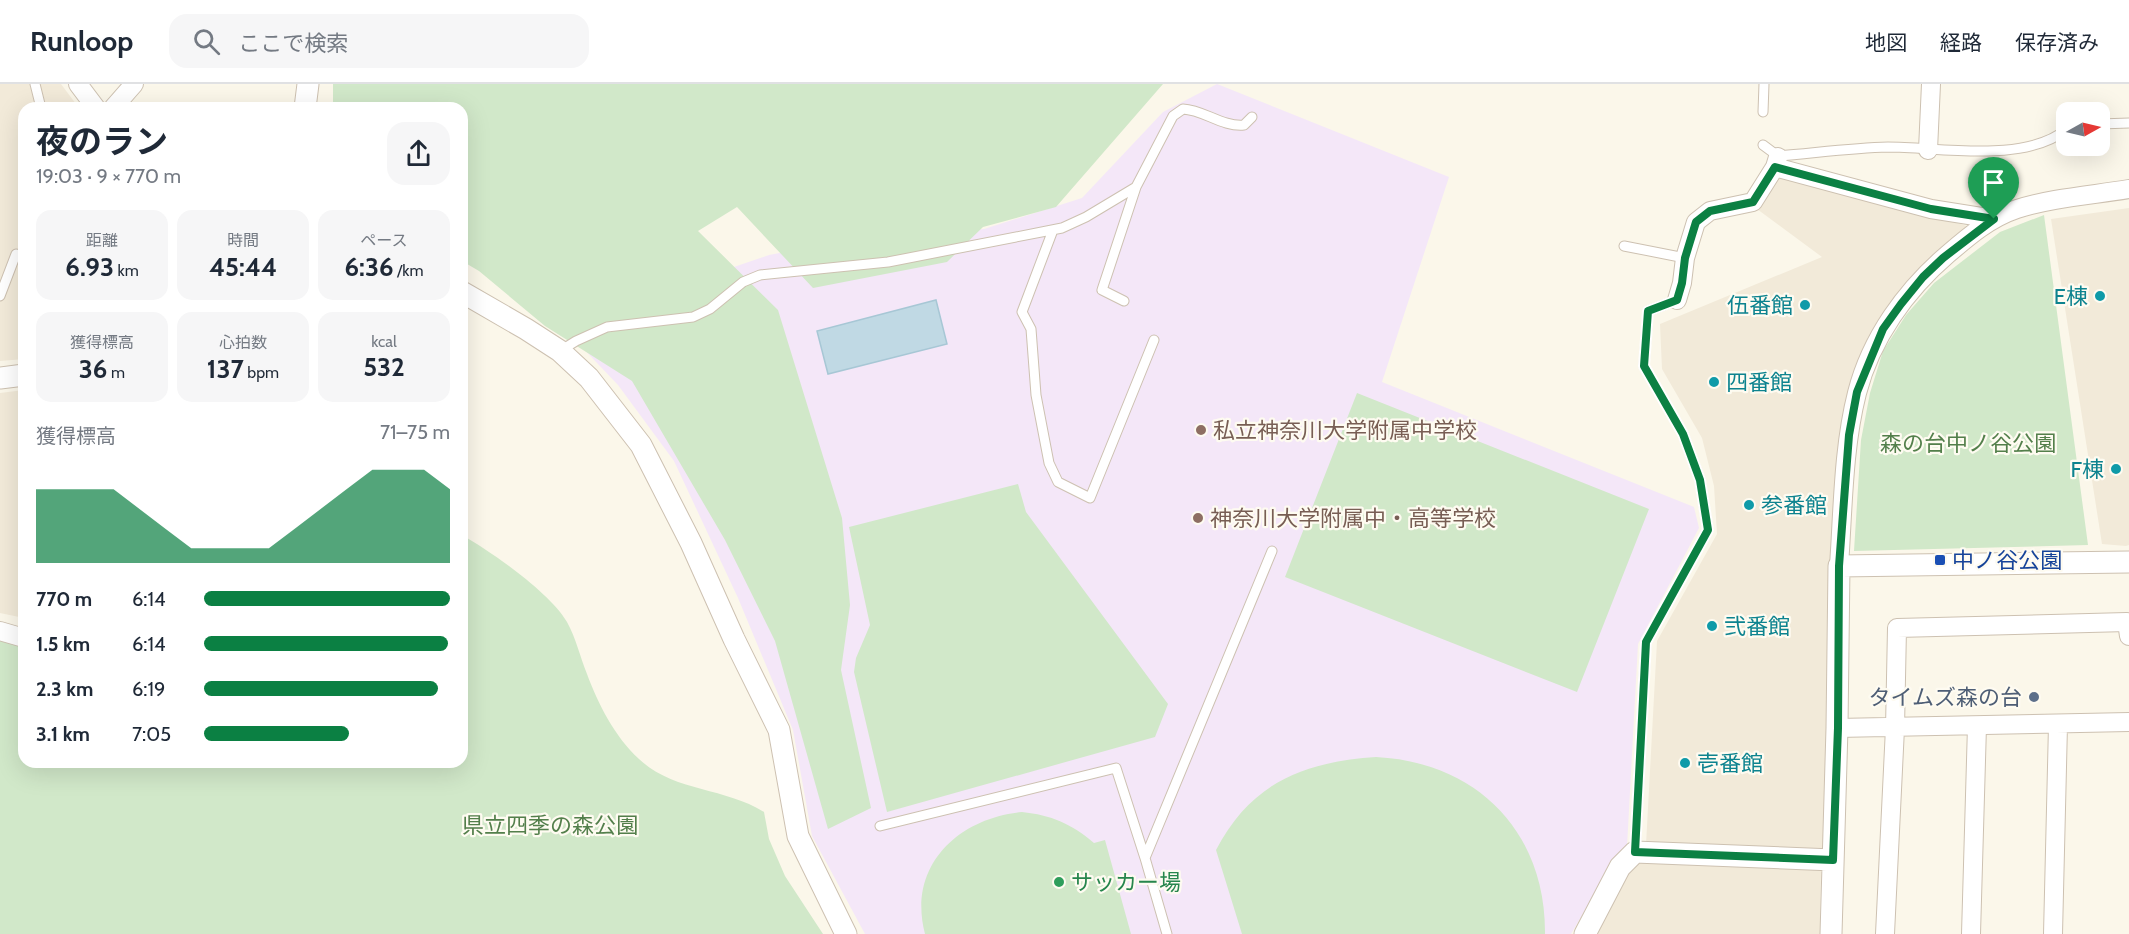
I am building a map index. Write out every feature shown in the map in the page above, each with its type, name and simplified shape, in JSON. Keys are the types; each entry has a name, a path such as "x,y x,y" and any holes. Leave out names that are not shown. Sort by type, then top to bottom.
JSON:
{"street":[{"path":"78,84 92,102"},
{"path":"118,102 134,84"},
{"path":"306,102 308,84"},
{"path":"1928,150 1931,84"},
{"path":"1677,300 1685,258 1696,222 1710,211 1753,202 1772,156 1931,209 1994,219"},
{"path":"1831,934 1838,728 1839,566 1849,435 1857,392 1869,360 1883,329 1923,277 1965,240 1994,219 2017,209 2040,203 2129,189"},
{"path":"468,295 560,351 590,378 641,445 691,543 734,639 779,730 798,836 846,934"},
{"path":"0,378 18,376"},
{"path":"1839,566 2129,562"},
{"path":"1885,934 1895,728 1897,628 2127,622 2129,636"},
{"path":"0,631 18,636"},
{"path":"1838,728 2129,722"},
{"path":"2053,934 2058,724"},
{"path":"1971,934 1977,726"},
{"path":"1586,934 1620,867 1635,852 1833,860"}],"lane":[{"path":"35,84 40,102"},
{"path":"1763,112 1764,84"},
{"path":"1124,301 1102,290 1136,187 1173,116 1183,109 1192,110 1233,126 1244,125 1252,117"},
{"path":"2110,124 2129,123"},
{"path":"1772,156 1889,147 1928,150 2024,149 2056,138"},
{"path":"560,351 607,327 693,317 711,309 743,282 760,275 888,262 1062,228 1086,218 1136,187"},
{"path":"1053,230 1022,312 1031,329 1036,395 1048,463 1058,482 1090,498 1154,340"},
{"path":"1624,246 1685,258"},
{"path":"0,296 16,254"},
{"path":"1635,852 1646,642 1708,530 1700,480 1683,434 1644,366 1648,311 1677,300"},
{"path":"1145,858 1272,551"},
{"path":"880,826 1116,768 1167,934"}],"shaded area":[{"path":"0,84 61,84 74,102 18,102 18,360 0,361"},
{"name":"神奈川大学附属中・高等学校","path":"1217,84 1449,177 1382,382 1694,507 1699,528 1638,644 1627,847 1607,873 1571,934 865,934 812,836 793,730 738,598 674,461 618,385 557,321 769,255 858,238 902,240 984,229 1082,198 1163,112"},
{"path":"1780,175 1971,227 1942,250 1852,391 1825,850 1646,845 1657,641 1717,534 1714,486 1702,438 1662,369 1660,324 1822,257 1757,209"},
{"path":"2129,208 2129,545 2126,546 2102,544 2051,219"},
{"path":"18,391 18,617 0,613 0,393"},
{"path":"1640,860 1821,868 1820,934 1593,934 1625,873"}],"green space":[{"path":"333,84 1163,84 1056,207 983,227 947,262 813,288 737,207 698,231 778,310 842,518 850,605 841,670 871,808 828,829 775,641 725,540 632,381 545,326 479,271 468,265 468,102 333,102"},
{"name":"森の台中ノ谷公園","path":"2044,215 2088,545 1854,551 1861,440 1870,393 1883,351 1906,315 1934,283 2000,232"},
{"path":"1357,393 1649,509 1577,692 1285,577"},
{"path":"1018,484 1026,512 1168,704 1155,737 887,812 854,672 856,658 870,625 849,527"},
{"name":"県立四季の森公園","path":"468,539 519,574 559,611 570,628 584,668 602,708 622,741 639,759 668,778 733,798 764,812 769,839 785,876 823,934 0,934 0,639 18,644 18,768 468,768"},
{"path":"1376,757 1412,762 1445,772 1474,788 1499,809 1519,834 1533,864 1542,897 1545,934 1242,934 1216,850 1230,827 1263,792 1282,780 1325,764"},
{"path":"1022,812 1042,815 1061,822 1094,843 1105,840 1131,934 925,934 921,909 924,887 931,867 943,850 958,835 977,824 999,816"}],"water":[{"path":"936,300 947,344 828,374 817,331"}],"place":[{"name":"E棟","path":"2100,296"},
{"name":"伍番館","path":"1805,305"},
{"name":"四番館","path":"1714,382"},
{"name":"私立神奈川大学附属中学校","path":"1201,430"},
{"name":"F棟","path":"2116,469"},
{"name":"参番館","path":"1749,505"},
{"name":"神奈川大学附属中・高等学校","path":"1198,518"},
{"name":"中ノ谷公園","path":"1940,560"},
{"name":"弐番館","path":"1712,626"},
{"name":"タイムズ森の台","path":"2034,697"},
{"name":"壱番館","path":"1685,763"},
{"name":"サッカー場","path":"1059,882"}],"route":[{"path":"1775,167 1931,209 1994,219 1943,258 1923,277 1901,304 1883,329 1857,392 1849,435 1839,566 1838,728 1833,860 1635,852 1646,642 1708,530 1700,480 1683,434 1644,366 1648,311 1677,300 1685,258 1696,222 1710,211 1753,202 1775,167"}]}
